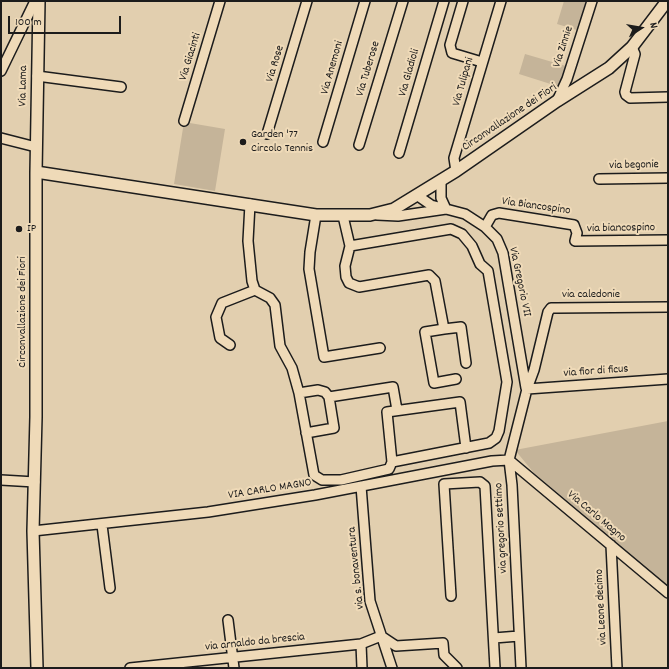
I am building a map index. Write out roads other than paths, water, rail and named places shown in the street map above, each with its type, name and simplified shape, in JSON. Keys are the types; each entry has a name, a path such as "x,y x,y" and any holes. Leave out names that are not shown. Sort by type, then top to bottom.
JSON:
{"street":[{"path":"1,70 35,1"},
{"name":"Via Lama","path":"36,172 39,1"},
{"name":"Via Giacinti","path":"184,121 220,1"},
{"name":"Via Rose","path":"267,134 307,1"},
{"name":"Via Anemoni","path":"323,142 365,1"},
{"name":"Via Tuberose","path":"359,145 403,1"},
{"name":"Via Gladioli","path":"399,153 444,1"},
{"path":"464,1 450,45 452,53 482,62"},
{"name":"Via Tulipani","path":"456,171 454,158 501,1"},
{"name":"Via Zinnie","path":"557,100 567,79 592,1"},
{"name":"Circonvallazione dei Fiori","path":"37,668 33,531 36,417 36,172 316,215 370,215 394,208 418,196 557,100 609,68 632,47 663,11 667,1"},
{"path":"632,47 635,54 625,92 626,95 630,98 668,97"},
{"path":"37,76 122,87"},
{"path":"1,138 36,146"},
{"name":"via begonie","path":"599,179 668,178"},
{"path":"441,181 441,198 446,209"},
{"name":"Via Gregorio VII","path":"418,196 431,205 465,214 486,227 497,239 503,254 526,389"},
{"path":"250,204 248,240 252,281 255,290 270,298 275,305 280,346 292,368 299,393 314,475 322,480 332,481 388,469 392,462 387,412 397,410 460,402 466,448"},
{"name":"Via Gregorio VII","path":"370,215 398,216 446,209"},
{"name":"Via Biancospino","path":"486,227 492,215 499,213 571,224 574,225 576,229 575,241"},
{"path":"316,215 309,269 324,357 380,348"},
{"path":"343,216 350,246 345,266 346,277 349,283 359,287 429,275 435,281 444,329"},
{"path":"350,246 451,229 462,234 472,246 480,264 488,271 507,382 499,431 496,438 489,443 392,462"},
{"name":"via biancospino","path":"575,241 668,240"},
{"path":"230,345 220,338 216,317 222,303 255,290"},
{"name":"via caledonie","path":"526,389 534,370 551,308 668,307"},
{"path":"456,379 434,383 425,332 461,327 466,363"},
{"name":"via fior di ficus","path":"526,389 668,379"},
{"path":"329,397 394,387 397,410"},
{"name":"via gregorio settimo","path":"521,668 512,485 509,460 526,389"},
{"path":"299,393 318,390 325,392 329,397 334,428 306,433"},
{"path":"455,450 458,467"},
{"name":"VIA CARLO MAGNO","path":"33,531 102,525 208,512 344,489 492,460 509,460"},
{"name":"Via Carlo Magno","path":"509,460 668,593"},
{"path":"442,470 451,596"},
{"path":"1,480 34,482"},
{"path":"341,480 344,489"},
{"path":"444,484 480,482 485,486 495,668"},
{"name":"via s. bonaventura","path":"360,486 370,601 392,668"},
{"path":"102,525 110,588"},
{"name":"via Leone decimo","path":"611,545 617,668"},
{"path":"228,620 234,668"},
{"path":"381,636 396,646 443,643 444,656 457,668"},
{"name":"via arnaldo da brescia","path":"130,668 361,644 381,636"},
{"path":"494,638 519,636"},
{"path":"361,644 362,668"}],"place":[{"name":"Garden '77 Circolo Tennis","path":"243,142"},
{"name":"IP","path":"19,229"}]}
